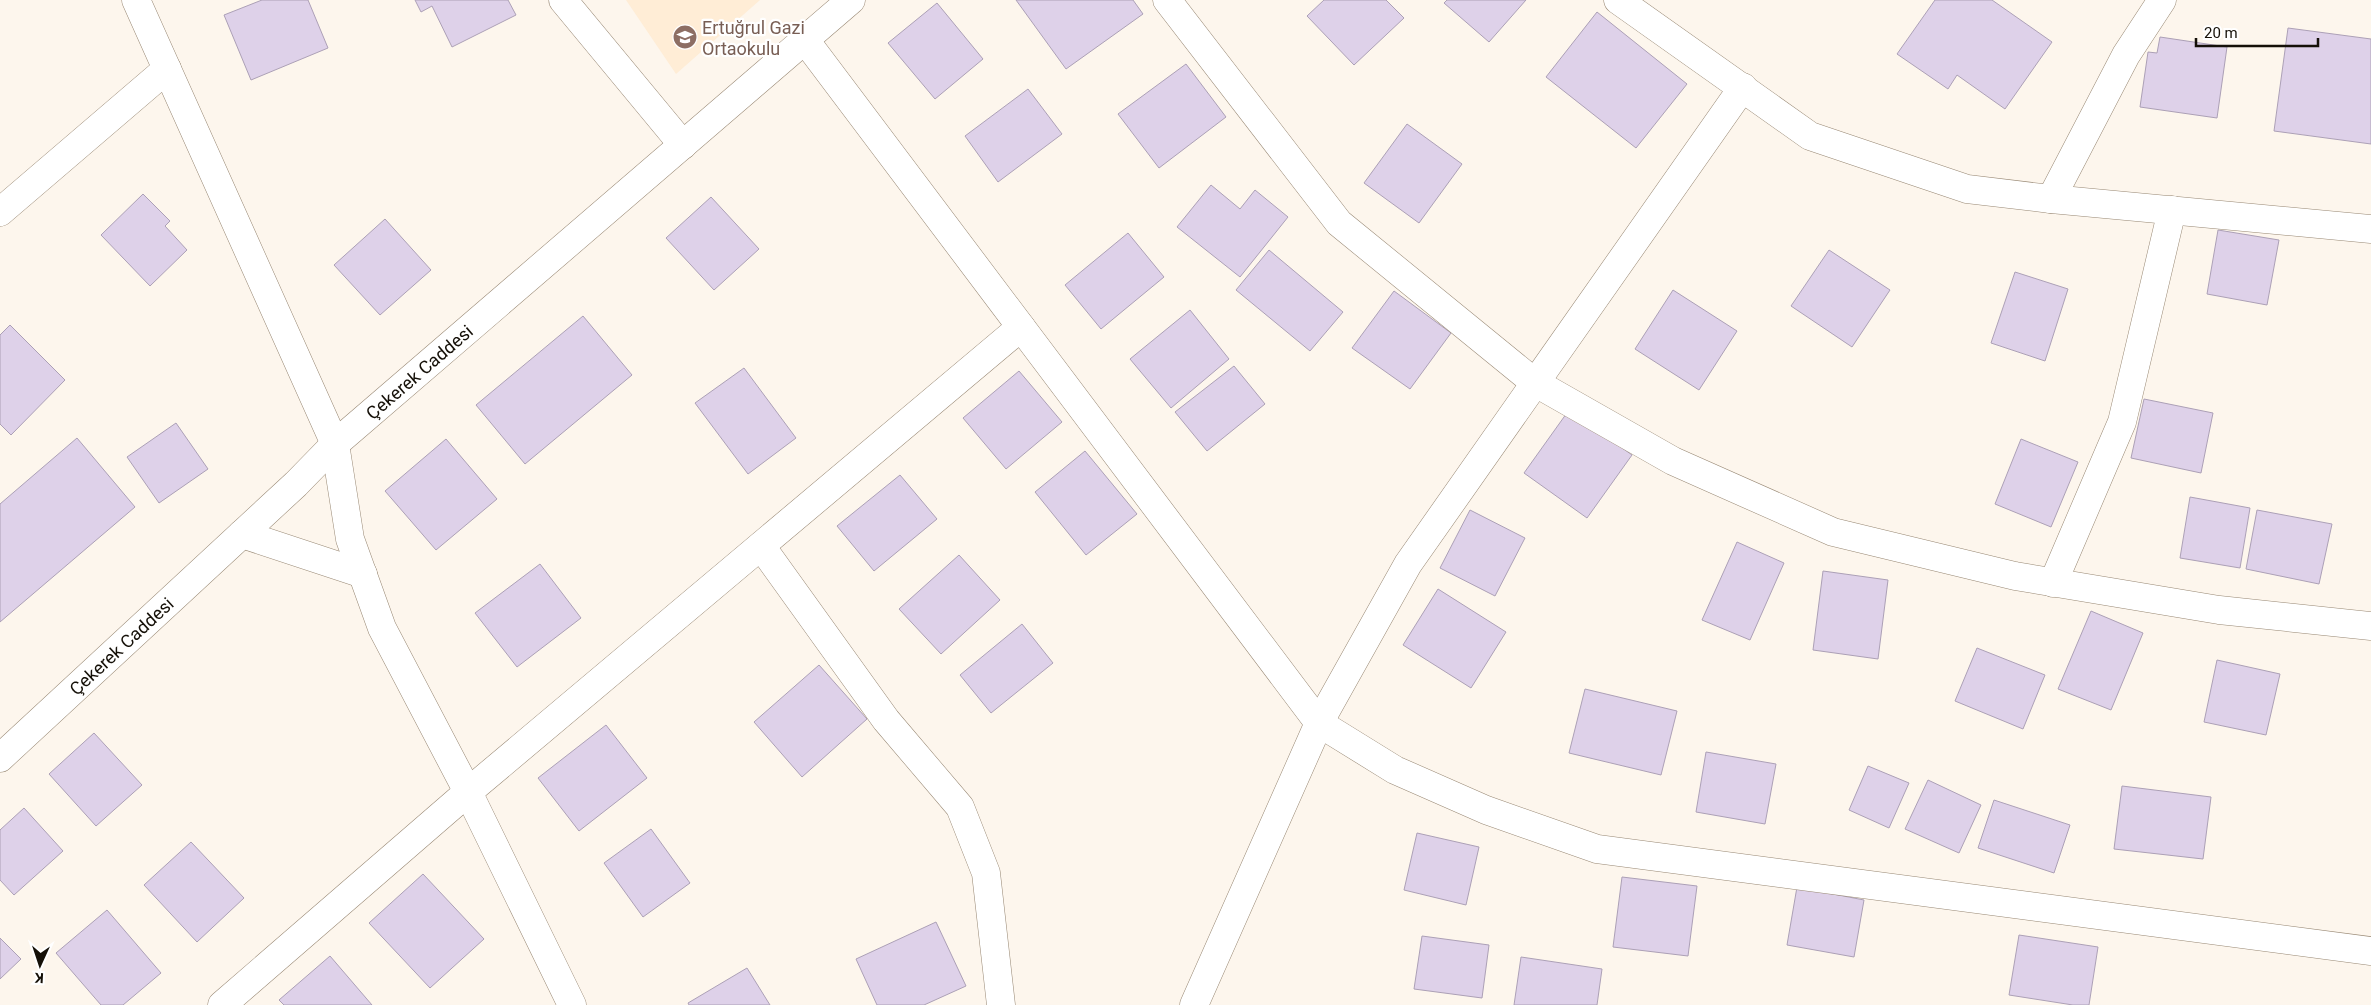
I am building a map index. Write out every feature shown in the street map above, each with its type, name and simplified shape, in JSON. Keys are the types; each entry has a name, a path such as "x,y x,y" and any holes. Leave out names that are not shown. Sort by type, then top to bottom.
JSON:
{"street":[{"path":"136,0 335,444 350,539 382,628 468,792 572,1005"},
{"path":"563,0 683,145"},
{"name":"Çekerek Caddesi","path":"0,758 242,534 335,444 851,0"},
{"path":"1167,0 1339,223 1534,382 1673,461 1833,532 2015,576 2219,610 2371,626"},
{"path":"2051,199 2126,55 2162,0"},
{"path":"1621,1 1810,136 1967,189 2051,199 2371,229"},
{"path":"805,40 1318,723 1404,774 1486,810 1598,849 2371,951"},
{"path":"0,212 167,69"},
{"path":"1194,1005 1318,723 1408,564 1743,87"},
{"path":"2053,583 2122,422 2172,210"},
{"path":"222,1005 468,792 1021,327"},
{"path":"242,534 363,574"},
{"path":"761,546 886,720 960,807 986,873 1002,1005"}],"shaded area":[{"name":"Ertuğrul Gazi Ortaokulu","path":"626,0 760,0 676,74"}],"building":[{"path":"262,0 308,0 328,48 251,80 224,15"},
{"path":"415,0 508,0 516,15 452,47 432,6 421,12"},
{"path":"1016,0 1133,0 1143,14 1066,69"},
{"path":"1324,0 1386,0 1404,18 1354,65 1307,16"},
{"path":"1447,0 1526,0 1489,42 1444,3"},
{"path":"1935,0 1992,0 2052,42 2005,109 1957,75 1948,89 1897,54"},
{"path":"937,3 983,59 935,99 888,43"},
{"path":"1597,12 1687,84 1636,148 1546,77"},
{"path":"2288,28 2371,39 2371,144 2274,131"},
{"path":"2160,37 2227,47 2217,118 2140,107 2148,52 2157,53"},
{"path":"1186,64 1226,117 1159,168 1118,114"},
{"path":"1028,89 1062,134 998,182 965,136"},
{"path":"1407,124 1462,164 1419,223 1364,183"},
{"path":"1211,185 1240,209 1255,190 1288,217 1240,277 1177,227"},
{"path":"143,194 170,221 165,226 187,250 150,286 101,235"},
{"path":"711,197 759,249 714,290 666,238"},
{"path":"385,219 431,270 380,315 334,265"},
{"path":"2218,230 2279,240 2267,305 2207,294"},
{"path":"1128,233 1164,277 1101,329 1065,285"},
{"path":"1269,250 1343,312 1310,351 1236,290"},
{"path":"1829,250 1890,290 1852,347 1791,306"},
{"path":"2015,272 2068,289 2045,361 1991,343"},
{"path":"1673,290 1737,331 1699,390 1635,349"},
{"path":"1394,291 1451,333 1410,389 1352,348"},
{"path":"1190,310 1229,359 1171,408 1130,359"},
{"path":"583,316 632,375 525,464 476,405"},
{"path":"10,325 65,380 11,435 0,424 0,335"},
{"path":"1234,366 1265,404 1207,451 1175,412"},
{"path":"744,368 796,438 748,474 695,403"},
{"path":"1019,371 1062,422 1006,469 963,418"},
{"path":"2144,399 2213,413 2201,473 2131,458"},
{"path":"1569,410 1632,455 1587,518 1524,473"},
{"path":"176,423 208,469 159,503 127,457"},
{"path":"77,438 135,507 0,622 0,504"},
{"path":"446,439 497,499 436,550 385,491"},
{"path":"2021,439 2078,462 2051,527 1995,504"},
{"path":"1085,451 1137,514 1086,555 1035,492"},
{"path":"900,475 937,519 874,571 837,526"},
{"path":"2190,497 2250,508 2240,568 2180,558"},
{"path":"1470,510 1525,538 1495,596 1440,568"},
{"path":"2257,510 2332,524 2319,584 2246,569"},
{"path":"1737,542 1784,563 1750,640 1702,620"},
{"path":"959,555 1000,600 941,654 899,609"},
{"path":"540,564 581,618 517,667 475,613"},
{"path":"1823,571 1888,580 1878,659 1813,650"},
{"path":"1438,589 1506,632 1471,688 1403,645"},
{"path":"2091,611 2143,633 2111,710 2058,689"},
{"path":"1022,624 1053,663 991,713 960,675"},
{"path":"1977,648 2045,675 2023,729 1955,701"},
{"path":"2217,660 2280,674 2266,735 2204,722"},
{"path":"819,665 867,719 802,777 754,722"},
{"path":"1585,689 1677,711 1661,775 1569,753"},
{"path":"606,725 647,778 579,831 538,778"},
{"path":"94,733 142,785 96,826 49,774"},
{"path":"1706,752 1776,764 1765,824 1696,812"},
{"path":"1868,766 1909,783 1889,828 1849,810"},
{"path":"1928,780 1981,805 1959,853 1905,829"},
{"path":"2122,786 2211,797 2203,859 2114,849"},
{"path":"1994,800 2070,825 2054,873 1978,848"},
{"path":"24,808 63,851 14,895 0,880 0,830"},
{"path":"651,829 690,883 643,917 604,863"},
{"path":"1417,833 1479,847 1466,905 1404,890"},
{"path":"191,842 244,898 197,942 144,885"},
{"path":"423,874 484,939 430,988 369,923"},
{"path":"1622,877 1697,886 1688,956 1613,947"},
{"path":"1797,887 1864,900 1854,957 1787,945"},
{"path":"107,910 161,973 123,1005 101,1005 56,953"},
{"path":"936,922 966,986 924,1005 877,1005 856,959"},
{"path":"2019,935 2098,947 2089,1005 2073,1005 2009,995"},
{"path":"1422,936 1489,945 1482,998 1414,989"},
{"path":"0,938 21,959 0,979"},
{"path":"330,956 372,1005 284,1005 279,1000"},
{"path":"1521,957 1602,969 1597,1005 1514,1005"},
{"path":"747,968 770,1005 689,1005 688,1003"}],"place":[{"name":"Ertuğrul Gazi Ortaokulu","path":"685,37"}]}
